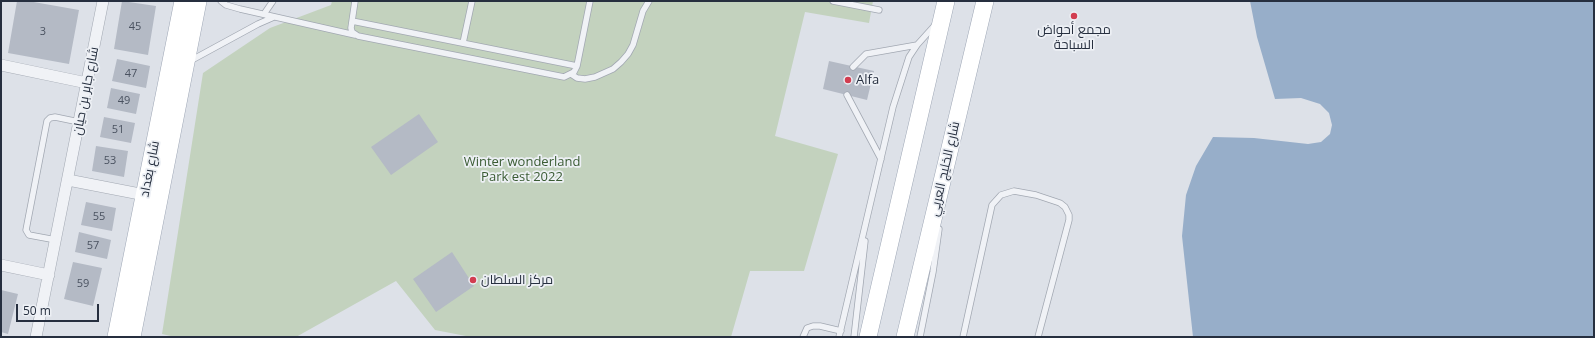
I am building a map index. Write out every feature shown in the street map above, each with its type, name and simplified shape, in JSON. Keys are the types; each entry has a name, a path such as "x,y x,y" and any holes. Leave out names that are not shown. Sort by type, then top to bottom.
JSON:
{"main road":[{"name":"شارع بغداد","path":"116,337 184,1"},
{"name":"شارع بغداد","path":"132,337 198,1"},
{"name":"شارع الخليج العربي","path":"905,337 985,1"},
{"path":"868,337 944,9"}],"street":[{"name":"شارع جابر بن حيان","path":"36,337 104,1"},
{"path":"1,64 88,83"},
{"path":"68,180 145,195"},
{"path":"1,266 49,275"}],"lane":[{"path":"221,1 226,5 355,35 560,76 571,74 577,66 590,1"},
{"path":"264,14 273,1"},
{"path":"355,35 351,28 356,1"},
{"path":"463,43 472,1"},
{"path":"571,74 577,78 585,79 595,77 609,71 621,62 628,54 643,11 649,1"},
{"path":"833,1 880,10"},
{"path":"803,337 807,328 813,326 820,326 840,334 895,100 909,57 944,9"},
{"path":"186,63 258,24 274,17"},
{"path":"352,21 577,66"},
{"path":"853,67 866,54 917,45"},
{"path":"848,95 881,159"},
{"path":"56,240 29,235 26,230 27,222 47,122 50,118 55,117 79,122"},
{"path":"920,337 935,257 945,174"},
{"path":"962,337 992,205 1001,195 1014,191 1036,195 1060,203 1065,207 1069,215 1069,220 1038,337"},
{"path":"854,337 869,211"}],"green space":[{"name":"Winter wonderland Park est 2022","path":"332,1 873,1 869,23 805,12 775,136 838,154 804,271 750,271 731,337 471,337 435,330 396,281 296,337 175,337 162,334 203,73 270,28 331,5"}],"water":[{"path":"1250,1 1594,1 1594,337 1193,337 1182,236 1186,195 1196,166 1213,137 1254,138 1308,144 1321,142 1330,134 1332,125 1329,113 1320,104 1301,98 1275,99 1257,37"}],"building":[{"path":"17,1 28,1 79,10 69,64 8,53"},
{"path":"122,1 156,6 148,55 114,49"},
{"path":"117,59 150,66 146,88 112,81"},
{"name":"Alfa","path":"829,61 874,71 867,100 823,89"},
{"path":"111,88 140,94 136,114 107,108"},
{"path":"419,114 438,142 391,175 371,147"},
{"path":"104,117 135,123 131,143 100,137"},
{"path":"96,146 128,151 124,177 92,171"},
{"path":"86,202 116,208 112,231 81,225"},
{"path":"79,232 111,240 107,259 75,252"},
{"path":"452,252 474,286 436,312 413,279"},
{"path":"73,262 102,268 93,306 64,299"},
{"path":"1,290 18,294 8,334 1,332"}],"place":[{"name":"مجمع أحواض السباحة","path":"1074,16"},
{"name":"Alfa","path":"848,80"},
{"name":"مركز السلطان","path":"473,280"}]}
